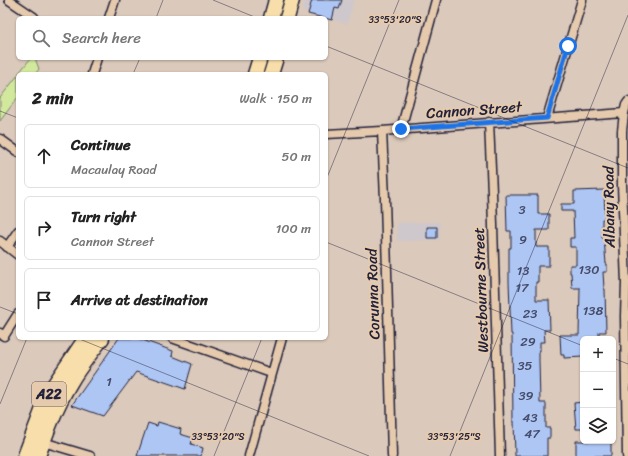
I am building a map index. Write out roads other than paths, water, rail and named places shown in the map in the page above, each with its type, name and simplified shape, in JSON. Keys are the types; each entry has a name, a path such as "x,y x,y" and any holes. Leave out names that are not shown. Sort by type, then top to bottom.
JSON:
{"highway":[{"path":"272,16 276,0"},
{"path":"288,16 292,0"},
{"path":"256,72 259,60"},
{"path":"272,72 275,60"},
{"name":"A22","path":"25,456 44,406 54,385 85,340"},
{"name":"A22","path":"38,456 55,410 70,383 101,340"}],"street":[{"path":"9,0 33,16"},
{"path":"110,16 115,0"},
{"path":"401,129 436,0"},
{"path":"547,118 582,0"},
{"path":"93,72 96,60"},
{"name":"Albany Road","path":"627,453 627,316 622,185 622,131 624,113 628,102"},
{"name":"Cannon Street","path":"328,134 624,113"},
{"name":"Westbourne Street","path":"489,122 493,204 500,456"},
{"name":"Corunna Road","path":"382,131 392,456"},
{"path":"0,139 16,151"},
{"path":"7,247 16,235"},
{"path":"0,241 16,254"},
{"path":"0,333 4,336 16,317"},
{"path":"178,340 271,373"},
{"path":"249,456 281,340"},
{"path":"43,442 90,456"}]}
